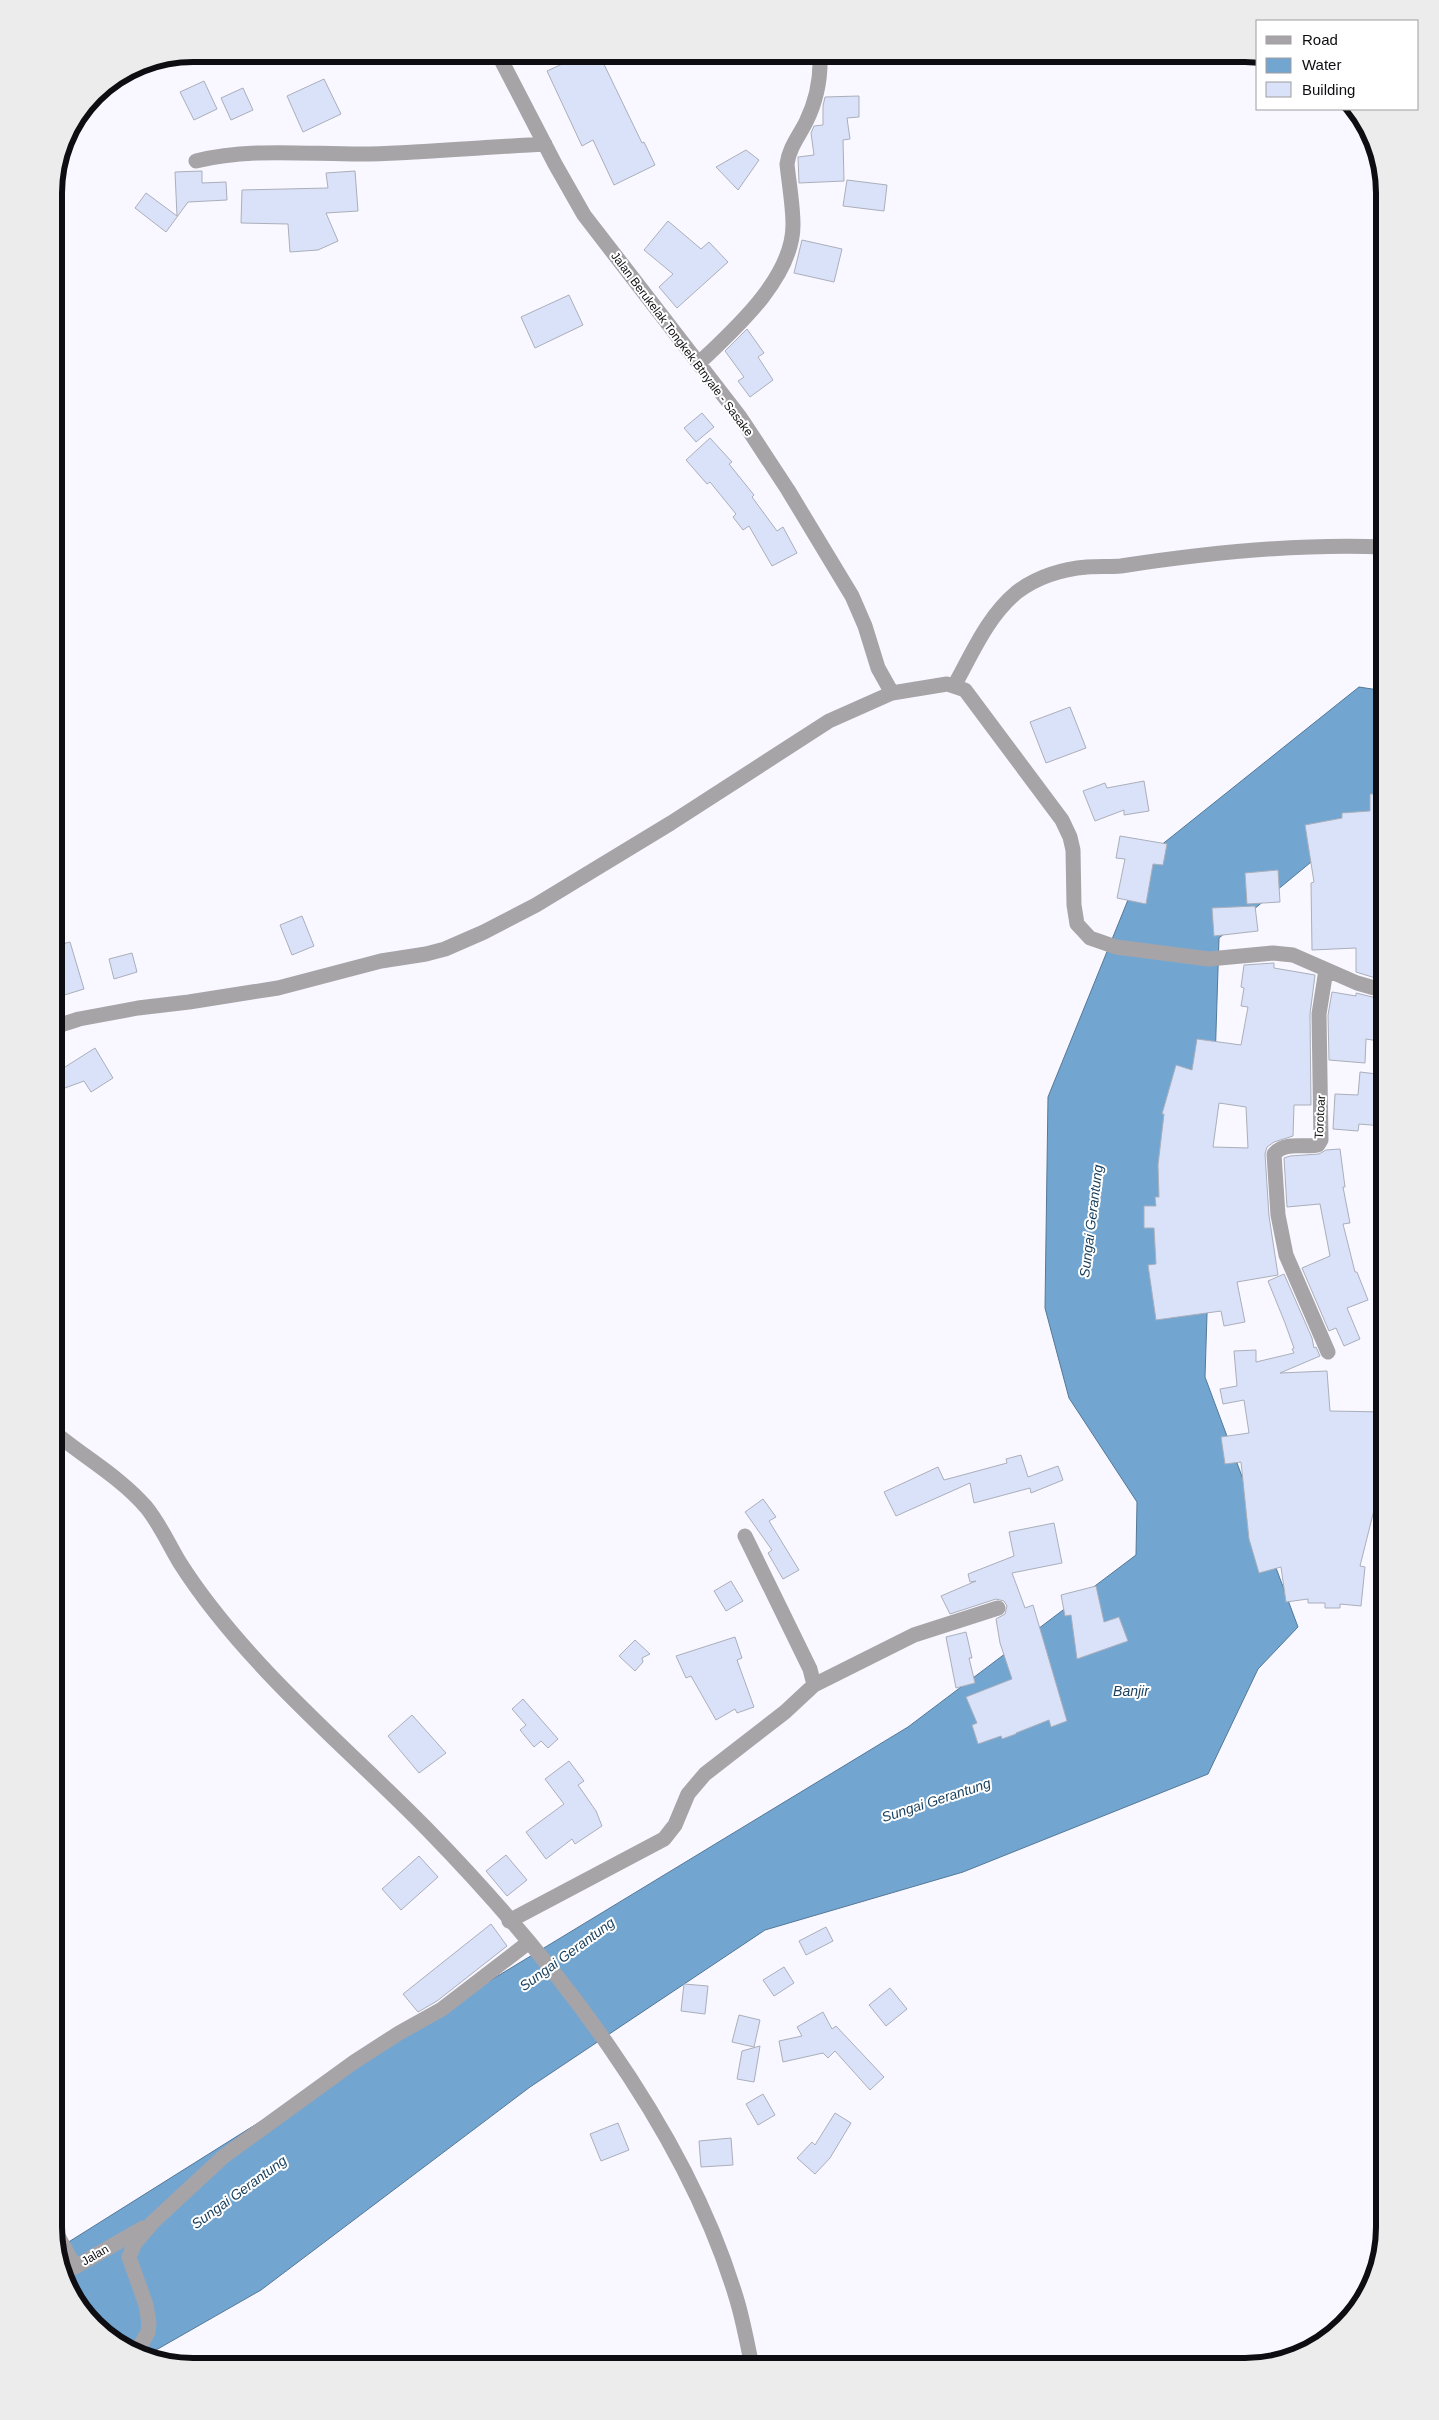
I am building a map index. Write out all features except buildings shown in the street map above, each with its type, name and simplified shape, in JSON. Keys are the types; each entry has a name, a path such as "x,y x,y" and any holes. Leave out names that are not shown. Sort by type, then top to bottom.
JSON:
{"street":[{"name":"Jalan Berukelak Tongkek Btnyale - Sasake","path":"503,63 565,183 588,221 746,425 828,555 852,596 865,626 878,668 892,693"},
{"path":"699,363 732,332 762,298 784,264 793,227 787,164 788,154 807,120 817,94 821,75 820,63"},
{"path":"196,161 210,157 279,152 370,154 545,144"},
{"path":"954,686 984,629 999,608 1018,592 1047,575 1079,568 1119,566 1181,556 1354,546 1376,547"},
{"path":"63,1024 138,1008 272,989 381,961 445,949 484,932 536,905 671,823 829,721 892,693 938,686 954,686 968,692 1067,827 1073,850 1074,905 1077,924 1080,930 1098,942 1139,950 1209,959 1273,953 1293,955 1357,983 1376,988"},
{"name":"Torotoar","path":"1326,970 1319,1014 1321,1140 1318,1145 1287,1146 1278,1149 1274,1154 1278,1215 1286,1255 1328,1352"},
{"path":"62,1438 124,1486 147,1508 180,1562 220,1621 271,1676 428,1830 530,1944 574,1999 626,2073 655,2118 684,2169 715,2239 736,2297 750,2358"},
{"path":"744,1536 810,1669 814,1685"},
{"path":"509,1921 664,1839 675,1825 688,1794 705,1774 785,1712 814,1685 914,1635 998,1608"},
{"path":"140,2346 148,2332 146,2305 131,2264 135,2243 153,2222 230,2151 354,2062 399,2032 442,2009 530,1944"},
{"name":"Jalan","path":"65,2249 75,2267 153,2222"}],"water":[{"name":"Banjir","path":"1359,687 1376,690 1376,814 1368,815 1219,938 1205,1377 1298,1627 1258,1669 1208,1774 963,1872 765,1930 530,2087 261,2290 154,2351 121,2335 95,2313 85,2299 76,2284 67,2260 64,2245 333,2076 908,1727 1136,1555 1137,1502 1069,1398 1045,1308 1048,1097 1145,858"}],"water label":[{"name":"Sungai Gerantung","path":"1091,1221"},
{"name":"Sungai Gerantung","path":"936,1800"},
{"name":"Sungai Gerantung","path":"567,1954"},
{"name":"Sungai Gerantung","path":"239,2192"}]}
